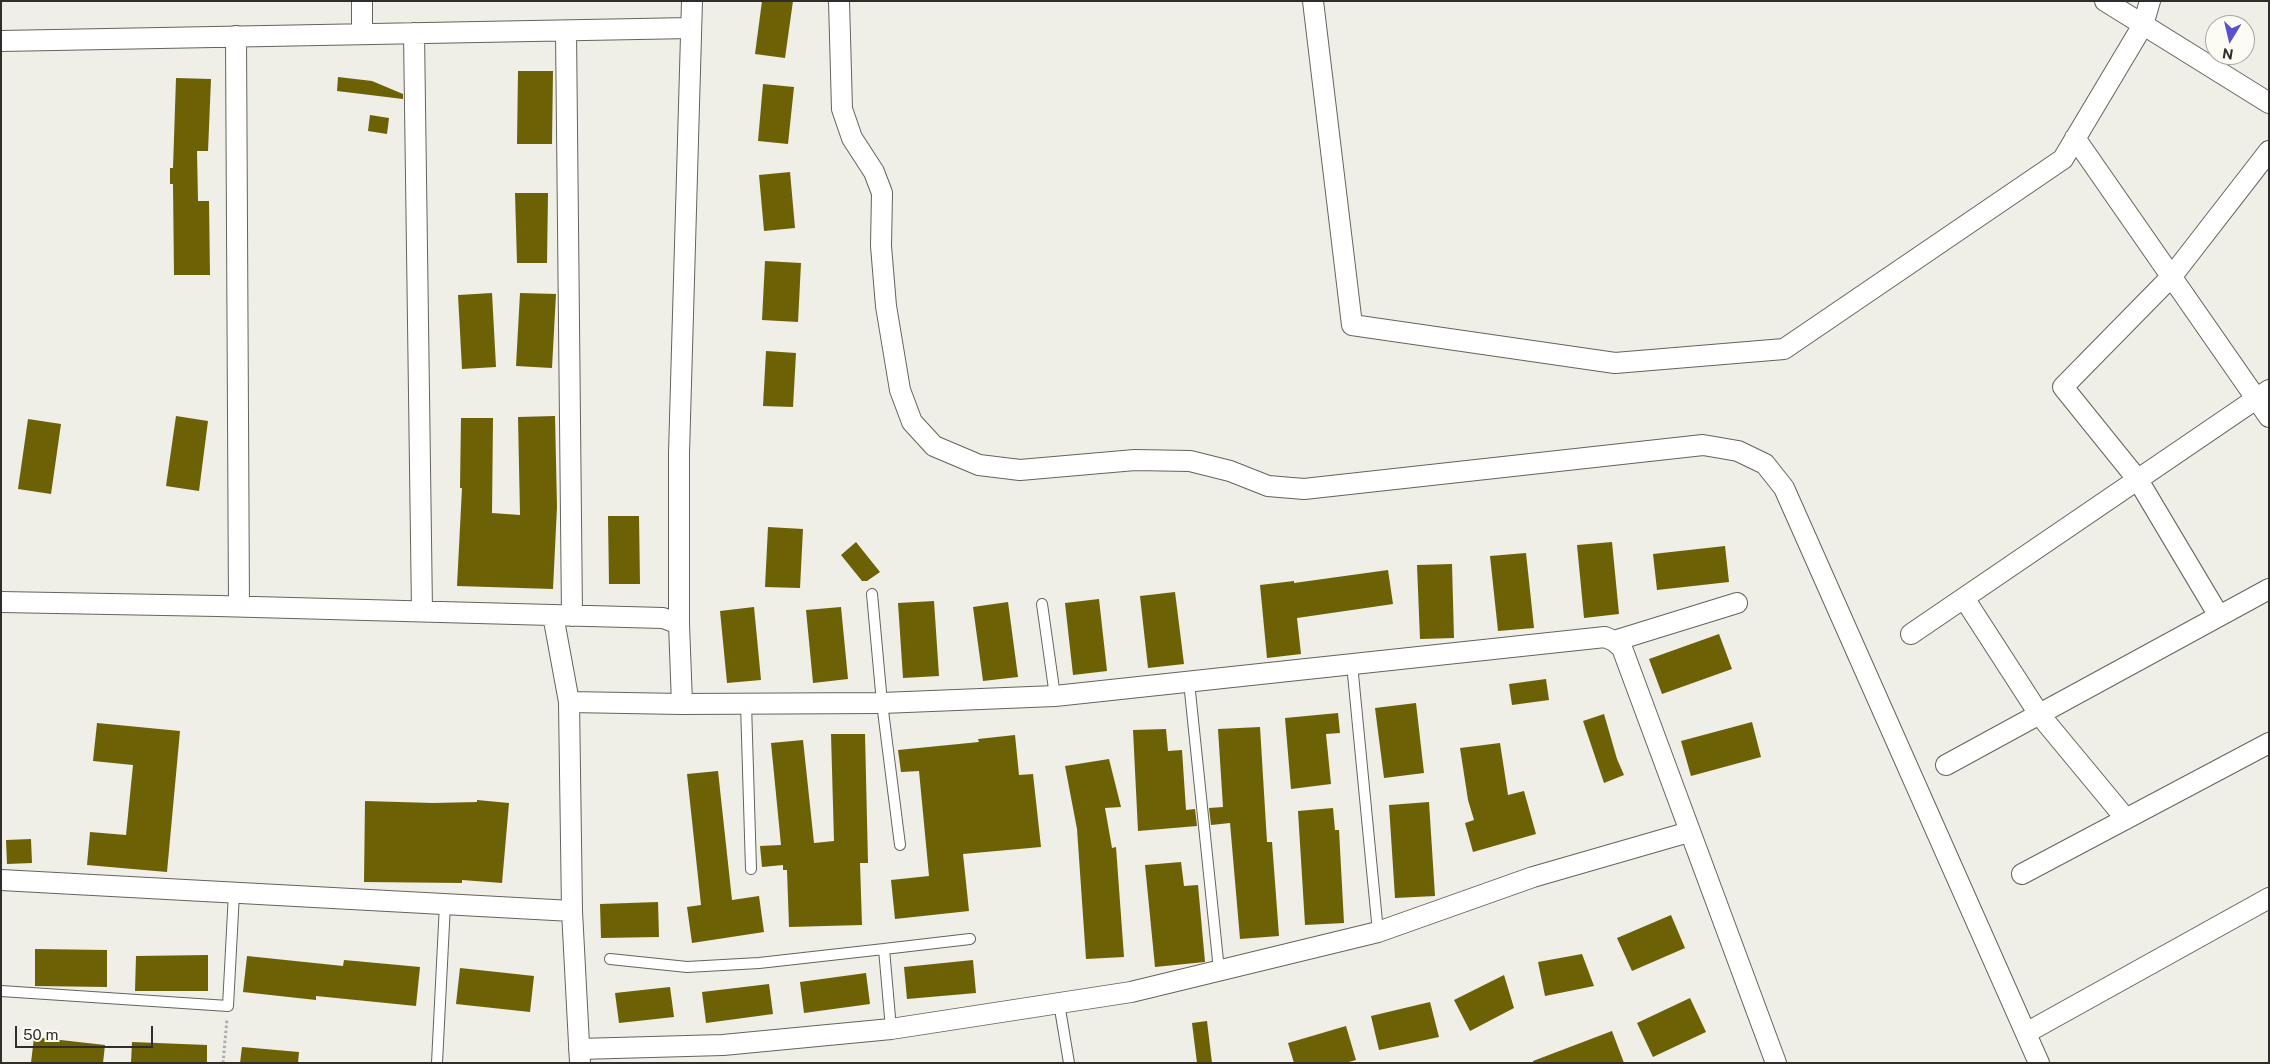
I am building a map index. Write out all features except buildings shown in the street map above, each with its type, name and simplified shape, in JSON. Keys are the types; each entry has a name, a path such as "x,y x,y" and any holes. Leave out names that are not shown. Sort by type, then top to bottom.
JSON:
{"street":[{"path":"362,1 362,34"},
{"path":"682,704 679,453 692,1"},
{"path":"839,1 842,109 852,138 874,172 882,193 880,246 886,306 900,390 912,422 934,446 979,465 1020,470 1135,460 1190,460 1230,471 1268,486 1304,489 1703,445 1738,450 1765,464 1784,488 2039,1063"},
{"path":"1313,1 1352,325 1615,363 1784,349 2063,159 2143,25 2150,1"},
{"path":"2104,1 2269,102"},
{"path":"1,40 691,28"},
{"path":"566,30 562,616 569,702 572,911 579,1056 891,1029 1130,992 1378,932 1533,878 1689,832"},
{"path":"414,33 422,612"},
{"path":"236,36 239,606"},
{"path":"2076,138 2172,276 2263,395 2269,416"},
{"path":"2219,616 2138,480 2063,387 2172,276 2269,151"},
{"path":"1911,634 2263,395"},
{"path":"1946,765 2269,589"},
{"path":"1964,598 2039,714 2126,819"},
{"path":"1,602 239,606 663,618 680,624"},
{"path":"1614,641 1737,602"},
{"path":"569,702 682,704 882,703 1055,696 1605,637 1614,641 1622,648 1776,1063"},
{"path":"2022,874 2269,744"},
{"path":"1,880 572,911"},
{"path":"2026,1033 2269,898"}],"lane":[{"path":"872,594 882,703 900,845"},
{"path":"1042,604 1055,696"},
{"path":"1352,664 1378,932"},
{"path":"1189,682 1219,970"},
{"path":"746,704 751,869"},
{"path":"1,991 228,1006 234,893"},
{"path":"437,1063 445,904"},
{"path":"610,959 687,967 759,963 970,939"},
{"path":"884,949 891,1029"},
{"path":"1059,1003 1070,1063"}],"path":[{"path":"223,1063 228,1006"}]}
